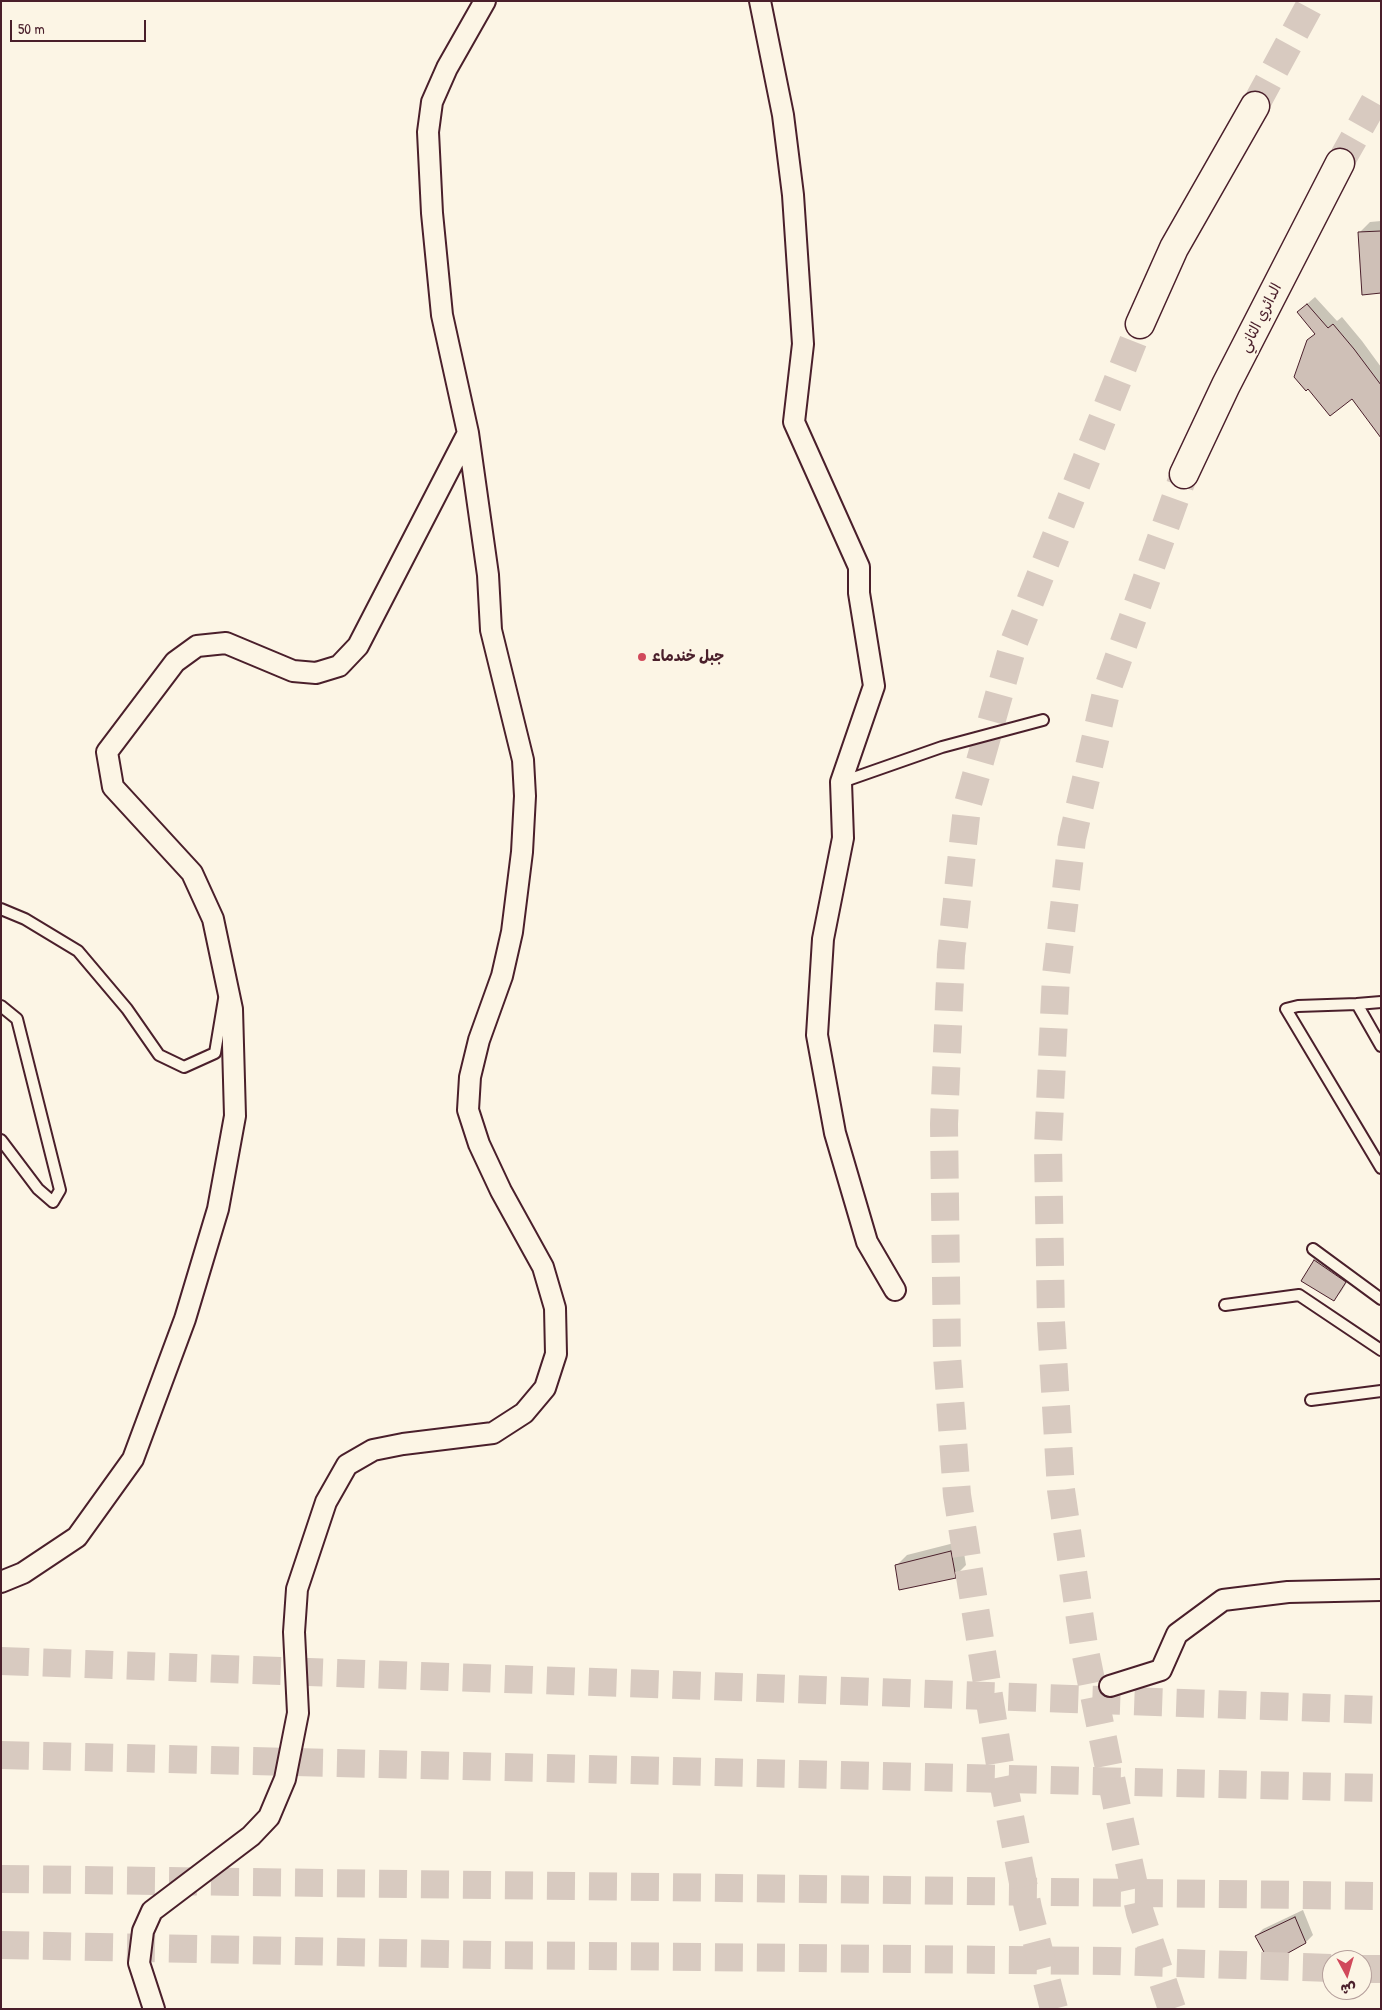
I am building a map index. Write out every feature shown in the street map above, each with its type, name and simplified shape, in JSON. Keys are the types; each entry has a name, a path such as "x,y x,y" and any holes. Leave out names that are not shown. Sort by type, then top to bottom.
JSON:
{"highway":[{"path":"1140,324 1174,248 1255,106"},
{"name":"الدائري الثاني","path":"1184,474 1226,385 1340,163"}],"street":[{"path":"154,2009 139,1963 143,1931 152,1911 251,1836 269,1818 285,1780 298,1713 294,1632 297,1589 326,1502 347,1464 381,1448 493,1432 524,1413 545,1388 556,1354 555,1308 543,1267 501,1191 479,1144 468,1110 470,1077 479,1040 502,976 512,932 522,852 525,796 522,760 491,630 488,575 468,433 442,315 432,213 428,132 432,102 439,85 485,1"},
{"path":"760,1 784,115 793,195 803,344 794,422 859,567 859,593 874,686 841,782 843,838 823,939 817,1035 835,1133 864,1233 867,1242 895,1290"},
{"path":"1,1582 23,1573 77,1537 133,1460 186,1319 218,1209 235,1116 232,1009 213,919 192,873 113,787 107,752 175,662 198,646 226,643 293,671 316,673 339,666 358,646 468,433"},
{"path":"1110,1686 1161,1670 1177,1634 1223,1600 1288,1592 1381,1590"}],"lane":[{"path":"841,782 942,747 1043,720"},
{"path":"1,909 25,919 78,951 127,1009 159,1055 184,1067 215,1053 227,983"},
{"path":"1381,1002 1298,1006 1286,1009 1381,1168"},
{"path":"1358,1004 1381,1046"},
{"path":"1,1006 17,1019 60,1190 53,1202 38,1189 1,1140"},
{"path":"1313,1250 1381,1299"},
{"path":"1225,1305 1298,1295 1381,1350"},
{"path":"1311,1400 1381,1391"}],"building":[{"path":"1381,231 1381,293 1362,295 1358,232"},
{"path":"1307,304 1328,328 1333,324 1381,385 1381,438 1352,399 1330,416 1308,389 1306,391 1294,377 1307,340 1315,334 1297,312"},
{"path":"1314,1260 1346,1282 1334,1301 1301,1281"},
{"path":"951,1551 956,1578 899,1590 895,1565"},
{"path":"1295,1917 1306,1943 1270,1963 1255,1936"}],"tunnel":[{"path":"1255,106 1312,1"},
{"path":"1340,163 1381,90"},
{"path":"1054,2009 1028,1908 1001,1771 957,1495 947,1356 944,1124 951,955 967,807 1014,642 1140,324"},
{"path":"1172,2009 1140,1913 1117,1807 1084,1646 1061,1490 1051,1322 1048,1147 1056,975 1072,839 1106,693 1184,474"},
{"path":"1,1661 1381,1710"},
{"path":"1,1755 1381,1788"},
{"path":"1,1879 1381,1896"},
{"path":"1,1945 492,1955 1110,1961 1322,1968"},
{"path":"1372,1969 1381,1969"}],"place":[{"name":"جبل خندماء","path":"642,657"}]}
